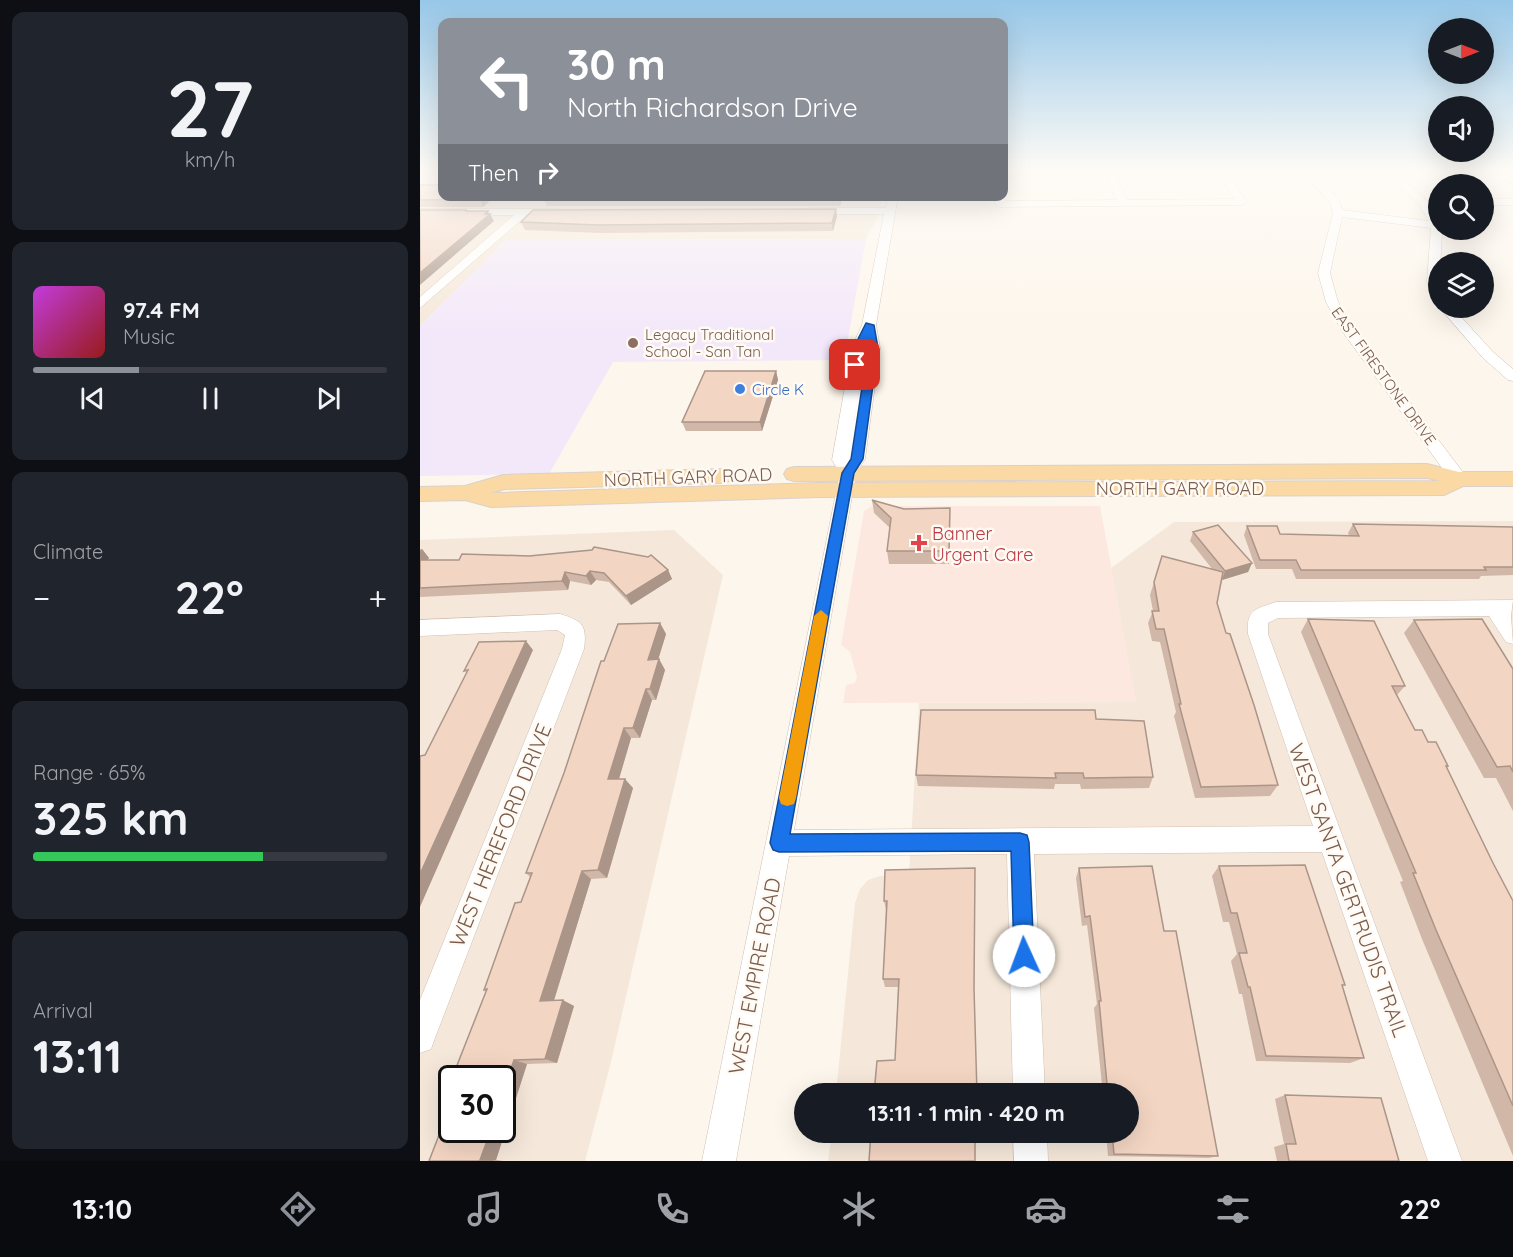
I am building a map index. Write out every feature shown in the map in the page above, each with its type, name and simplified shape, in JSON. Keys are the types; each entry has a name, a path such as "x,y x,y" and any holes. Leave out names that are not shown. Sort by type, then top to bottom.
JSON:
{"main road":[{"path":"420,494 465,493 491,500 994,471 1426,471 1459,479"},
{"name":"NORTH GARY ROAD","path":"846,481 1444,488 1459,479 1513,479"}],"street":[{"path":"420,304 509,225"},
{"path":"846,481 840,460 859,347 869,325 888,225"},
{"name":"EAST FIRESTONE DRIVE","path":"1335,225 1324,273 1332,302 1347,328 1459,479"},
{"path":"1455,318 1488,355 1513,377"},
{"name":"WEST EMPIRE ROAD","path":"719,1161 846,481"},
{"path":"1504,608 1513,636"},
{"name":"WEST SANTA GERTRUDIS TRAIL","path":"1445,1161 1258,634 1257,619 1276,610 1504,608"},
{"name":"WEST HEREFORD DRIVE","path":"420,628 560,622 576,631 573,649 420,1038"},
{"path":"779,843 1331,840"},
{"path":"1020,842 1029,1083"},
{"path":"1030,1143 1031,1161"}],"shaded area":[{"path":"420,225 873,225 866,239 506,240 420,326"},
{"name":"Legacy Traditional School - San Tan","path":"866,239 844,360 613,362 549,474 420,476 420,326 506,240"},
{"path":"872,506 1100,506 1136,702 843,703 846,685 855,683 857,677 850,652 841,645 864,511"},
{"path":"1513,521 1513,1161 828,1161 831,1143 1139,1143 1139,1083 837,1083 855,903 860,889 868,880 880,876 909,875 919,703 1135,702 1111,568 1174,522"},
{"path":"674,530 723,575 610,1066 585,1161 420,1161 420,540"}],"building":[{"path":"420,225 477,225 420,273"},
{"path":"705,371 776,371 760,422 682,422"},
{"name":"Banner Urgent Care","path":"872,500 904,509 950,508 949,551 887,551 891,518"},
{"path":"1353,524 1513,527 1513,567 1484,567 1486,570 1301,570 1296,560 1260,560 1247,526 1277,526 1280,534 1359,536"},
{"path":"1218,525 1252,563 1225,571 1193,532"},
{"path":"594,547 648,557 651,555 668,570 626,596 604,573 590,571 586,576 565,572 562,581 420,588 420,560 459,560 462,554 529,556 592,550"},
{"path":"1162,556 1223,572 1217,603 1254,705 1278,785 1201,787 1179,704 1181,704 1164,629 1156,629 1152,611 1159,611 1154,582"},
{"path":"1308,619 1374,621 1405,686 1392,686 1415,730 1422,730 1428,742 1436,742 1513,901 1513,1106 1436,930 1413,873 1416,873"},
{"path":"1482,619 1513,669 1513,772 1510,766 1497,767 1414,620"},
{"path":"660,623 648,660 659,659 650,689 646,689 633,728 624,728 608,779 625,779 598,870 582,871 540,1001 563,1000 545,1059 514,1060 512,1065 457,1065 487,989 484,990 515,903 521,902 532,873 526,873 564,773 601,661 604,661 618,624"},
{"path":"526,641 420,874 420,756 425,755 468,670 464,671 479,642"},
{"path":"921,710 1095,710 1096,719 1144,721 1153,777 1084,778 1083,773 1055,773 1056,778 916,775"},
{"path":"1305,865 1345,985 1342,985 1364,1058 1266,1056 1250,987 1248,987 1239,953 1247,953 1237,913 1231,913 1219,866"},
{"path":"1152,866 1164,931 1176,931 1218,1156 1114,1154 1113,1143 1139,1143 1139,1083 1107,1083 1099,1001 1101,1001 1090,916 1085,917 1079,868"},
{"path":"975,868 974,988 977,1083 875,1083 877,1061 895,1060 899,979 883,979 887,901 884,901 885,870"},
{"path":"1285,1095 1381,1098 1399,1161 1289,1161 1286,1144 1296,1144"},
{"path":"438,1138 438,1143 486,1143 480,1160 493,1160 493,1161 429,1161"},
{"path":"870,1143 975,1143 975,1161 869,1161"}],"slow traffic":[{"path":"787,798 821,616"}],"place":[{"name":"Legacy Traditional School - San Tan","path":"633,343"},
{"name":"Circle K","path":"740,389"},
{"name":"Banner Urgent Care","path":"919,543"}],"route":[{"path":"855,365 859,347 869,325 873,348 857,459 848,473 779,843 1020,842 1024,956"}]}
